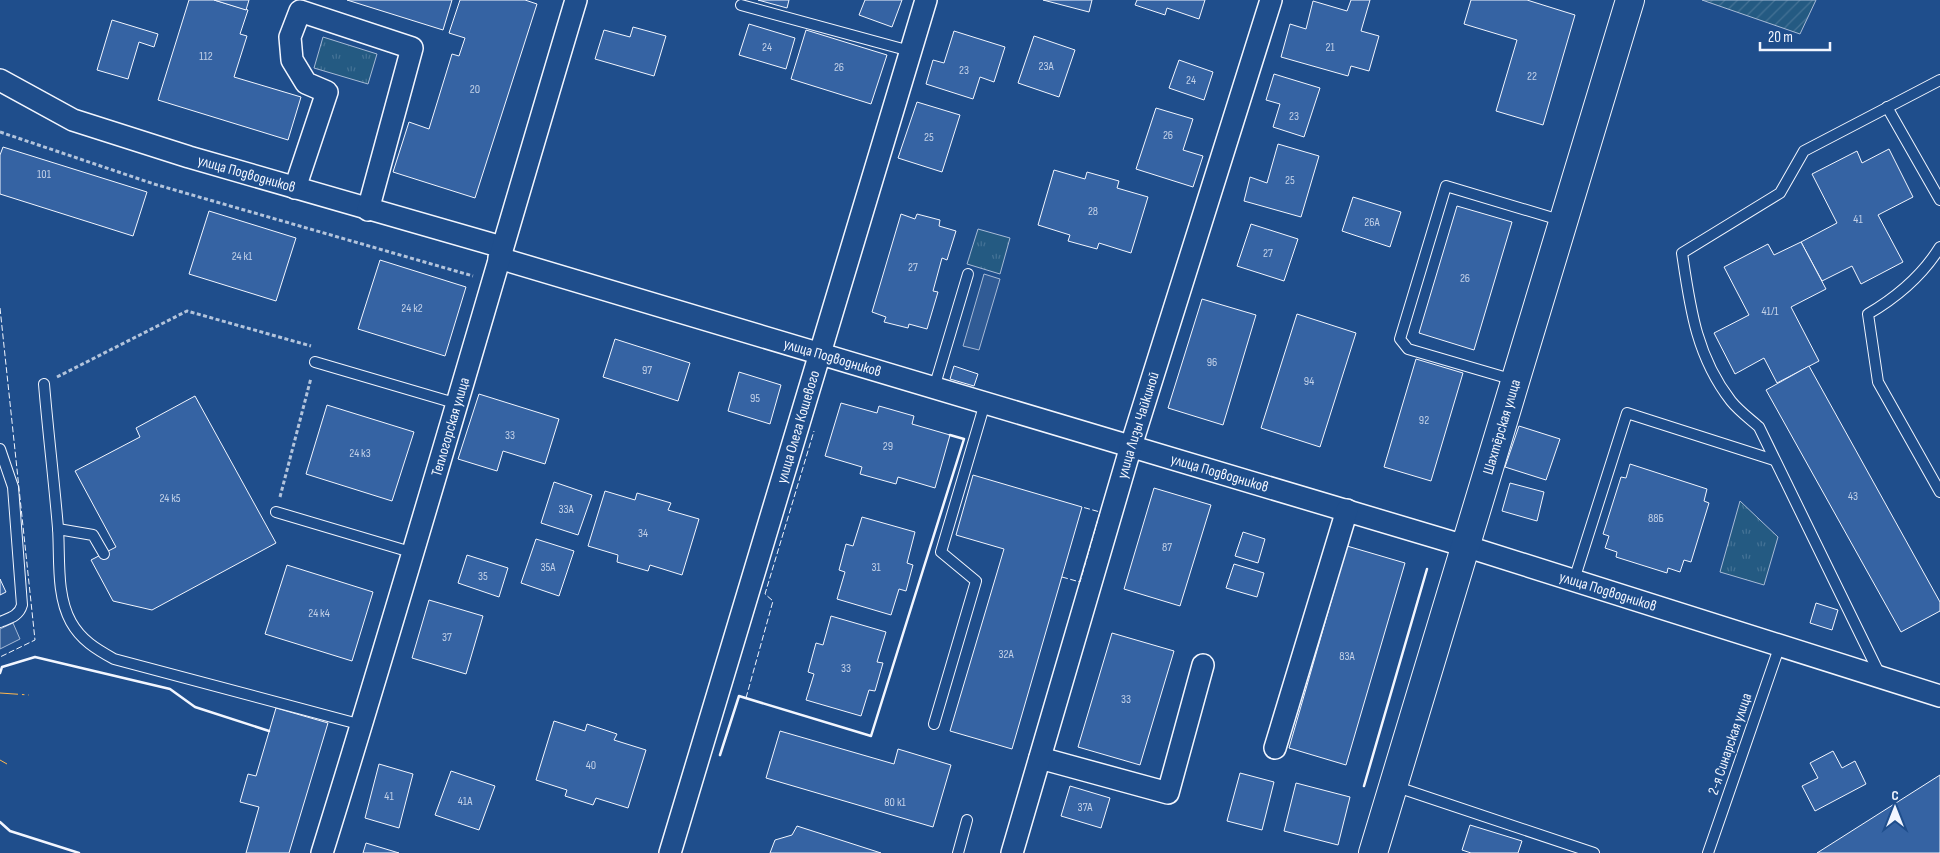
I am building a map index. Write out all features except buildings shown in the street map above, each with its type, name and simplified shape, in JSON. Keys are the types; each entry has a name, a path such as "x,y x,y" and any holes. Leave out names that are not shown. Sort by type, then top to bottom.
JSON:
{"main road":[{"name":"Шахтёрская улица","path":"1373,853 1630,0"}],"street":[{"name":"Теплогорская улица","path":"322,853 414,553 500,253 576,0"},
{"name":"улица Олега Кошевого","path":"670,853 818,354 926,0"},
{"name":"улица Лизы Чайкиной","path":"1012,853 1131,446 1271,0"},
{"path":"295,188 327,92 306,82 292,60 290,37 300,11 412,48 368,210"},
{"name":"улица Подводников","path":"0,80 73,120 368,210 818,354 1465,546 1940,696"},
{"path":"1275,748 1346,510"},
{"path":"1040,758 1168,792 1203,665"}],"lane":[{"path":"741,5 910,51"},
{"path":"1882,678 1774,460 1760,427 1731,402 1702,352 1689,302 1682,253 1780,193 1804,150 1940,80"},
{"path":"1887,107 1940,200"},
{"path":"1515,380 1408,349 1400,339 1446,186 1563,221"},
{"path":"1940,247 1929,264 1894,298 1868,314 1878,382 1940,492"},
{"path":"934,388 968,274"},
{"path":"315,362 458,404"},
{"path":"44,384 58,529 60,580 70,621 81,636 93,648 114,659 362,724"},
{"path":"934,724 976,581 941,552 985,403"},
{"path":"1574,580 1627,413 1774,460"},
{"path":"0,449 13,487 22,605 20,611 15,615 0,622"},
{"path":"276,512 414,553"},
{"path":"58,529 93,535 104,554"},
{"name":"2-я Синарская улица","path":"1708,853 1780,645"},
{"path":"1393,786 1594,853"},
{"path":"958,853 967,820"}],"path":[{"path":"0,132 154,184 492,282"},
{"path":"44,384 187,311 319,348 276,512"}],"green space":[{"path":"1702,0 1816,0 1800,34"},
{"path":"323,37 377,54 368,84 314,68"},
{"path":"978,229 1010,238 1000,274 967,264"},
{"path":"1740,501 1778,537 1764,585 1720,572"}],"shaded area":[{"path":"984,274 1000,279 979,350 963,346"},
{"path":"13,623 20,639 0,649 0,629"}],"fence":[{"path":"0,308 35,640 0,657"},
{"path":"746,698 773,601 765,594 814,431"},
{"path":"1062,577 1080,582 1100,512 1082,507"}],"wall":[{"path":"720,755 739,696 871,736 964,439 950,435"},
{"path":"1364,786 1427,569"},
{"path":"0,673 2,667 35,657 170,689 195,707 269,731"},
{"path":"0,822 10,831 79,853"}],"power":[{"path":"0,693 29,695"},
{"path":"0,760 7,764"}]}
